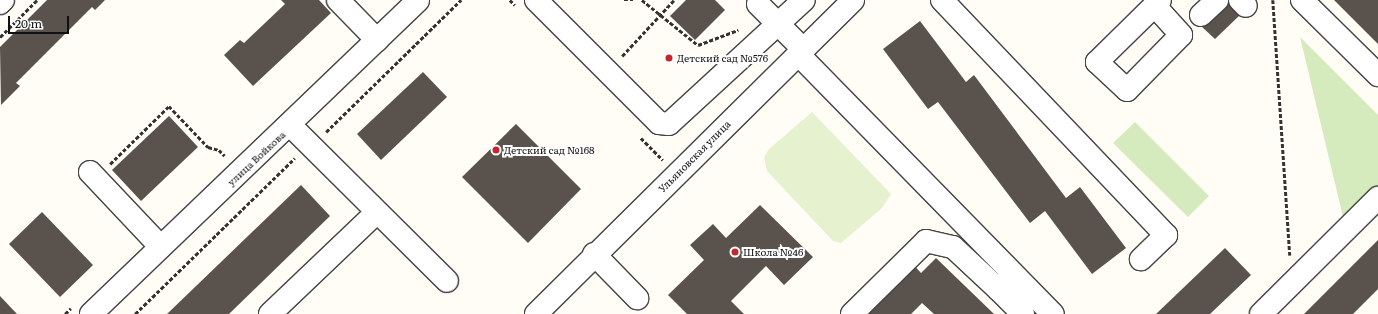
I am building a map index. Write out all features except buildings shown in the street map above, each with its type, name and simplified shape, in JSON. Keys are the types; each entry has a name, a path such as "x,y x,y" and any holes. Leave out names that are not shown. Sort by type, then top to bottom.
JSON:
{"street":[{"path":"0,3 3,0"},
{"path":"338,0 377,40"},
{"name":"улица Войкова","path":"91,314 290,125 418,0"},
{"path":"536,0 659,123 670,124 777,22 804,0"},
{"name":"Ульяновская улица","path":"536,314 594,254 853,0"},
{"path":"942,0 1166,235 1141,259"},
{"path":"1201,14 1217,0"},
{"path":"1302,0 1378,75"},
{"path":"758,4 777,22 801,51 1053,314"},
{"path":"290,125 376,213 447,281"},
{"path":"92,175 161,247"},
{"path":"1261,314 1378,198"},
{"path":"270,314 376,213"},
{"path":"852,314 926,240 953,246 1023,314"},
{"path":"594,254 637,298"},
{"path":"998,290 1014,274"}],"path":[{"path":"0,37 37,0"},
{"path":"624,0 633,0"},
{"path":"642,0 661,14 698,46 777,22"},
{"path":"608,72 674,0"},
{"path":"1273,0 1290,285"},
{"path":"92,175 170,106 208,147 219,150 226,158"}],"green space":[{"path":"1300,37 1378,115 1378,188 1344,221"},
{"path":"812,112 891,194 882,208 841,243 833,241 767,171 764,157 769,149"},
{"path":"1135,122 1209,196 1188,217 1113,143"}],"place":[{"name":"Детский сад №576","path":"669,58"},
{"name":"Детский сад №168","path":"496,150"},
{"name":"Школа №46","path":"735,252"}]}
